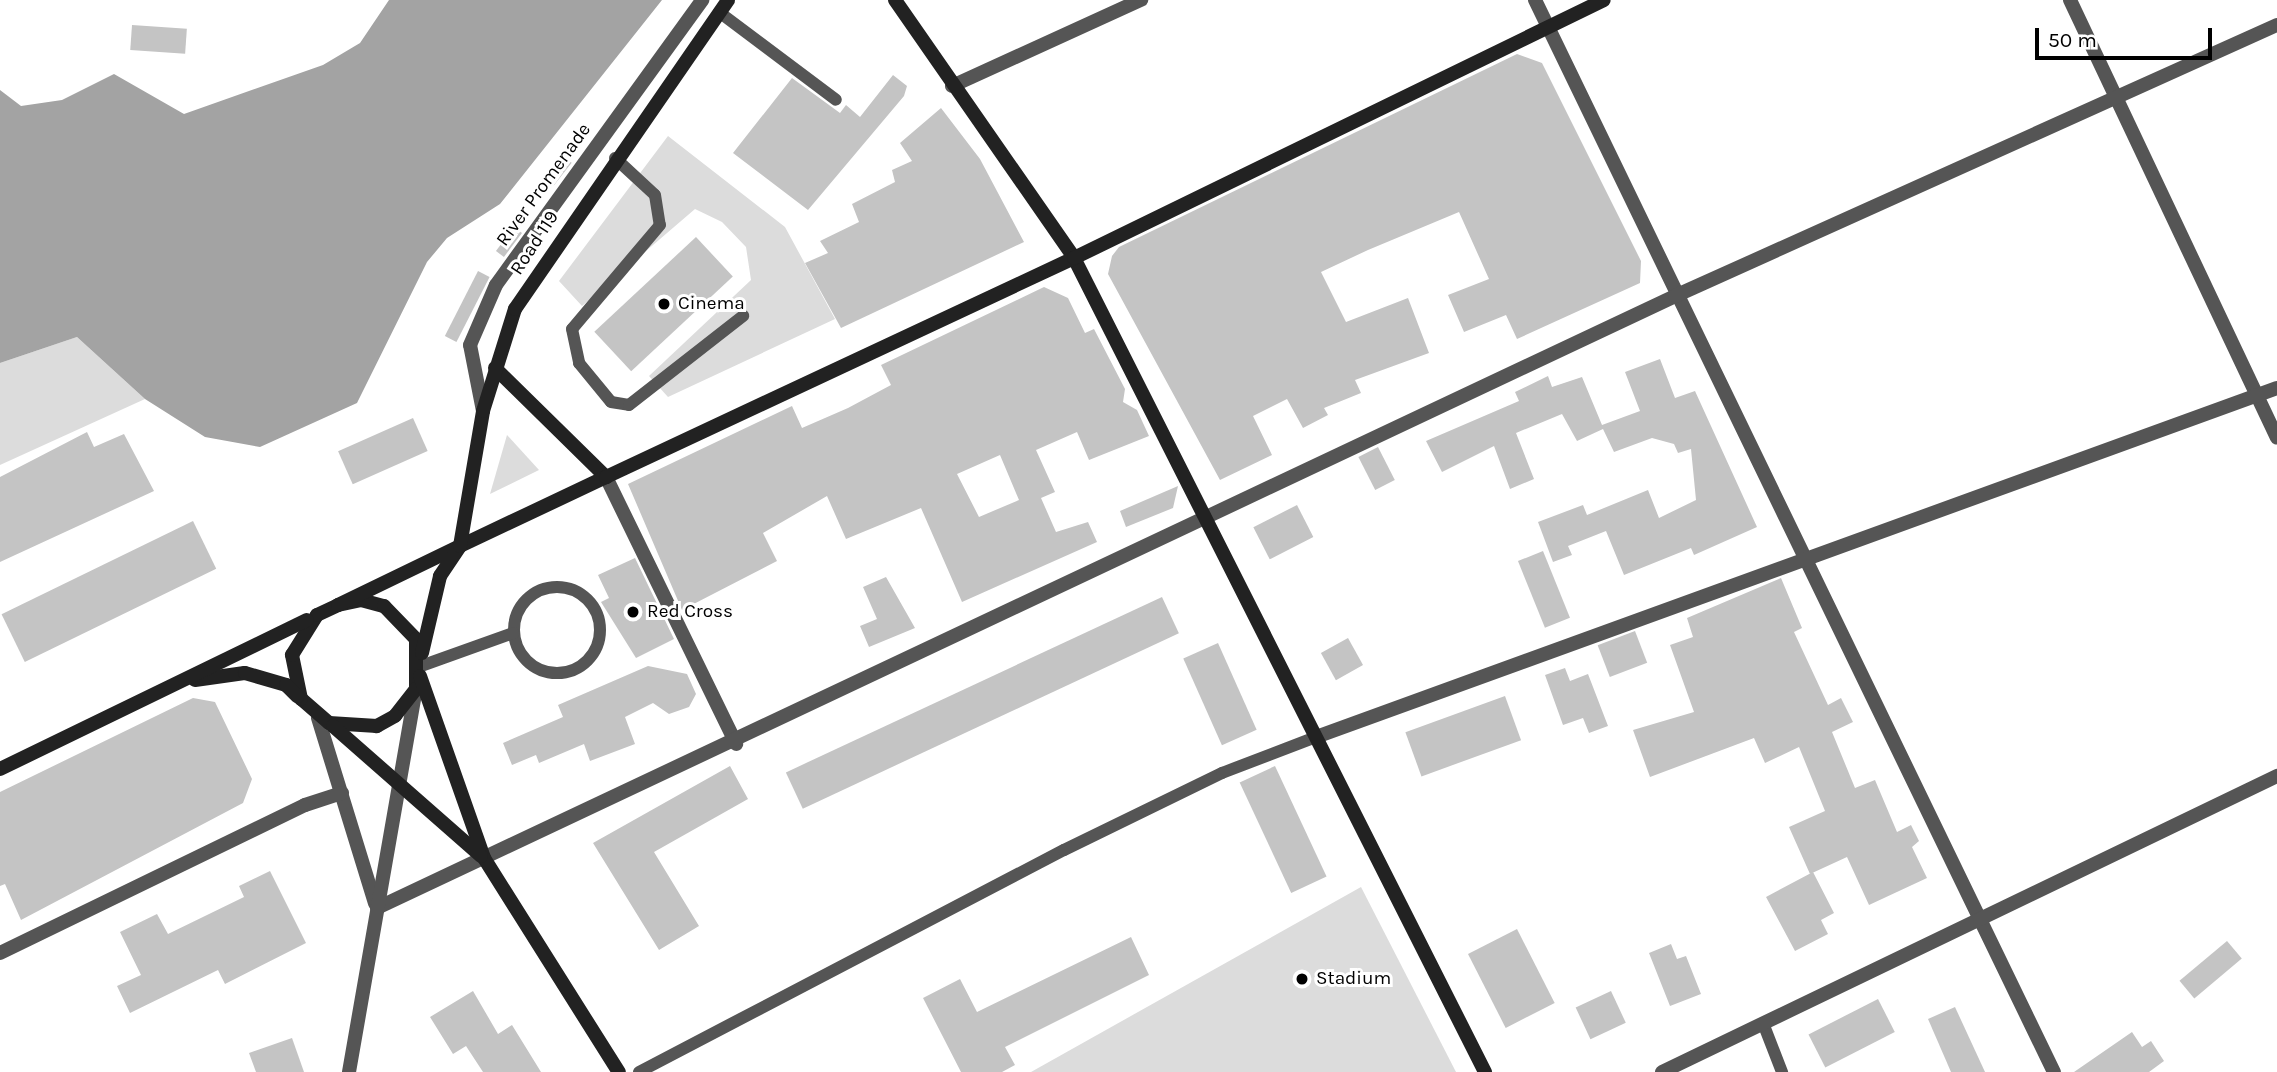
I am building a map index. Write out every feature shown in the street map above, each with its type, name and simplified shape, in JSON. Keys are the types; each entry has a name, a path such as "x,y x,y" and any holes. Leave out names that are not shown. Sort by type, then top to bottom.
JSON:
{"main road":[{"name":"Road 119","path":"460,546 483,411 515,309 615,158 728,0"},
{"path":"895,0 952,86 1074,258 1485,1072"},
{"path":"0,769 460,546 1074,258 1604,0"},
{"path":"495,368 606,477"},
{"path":"319,717 377,726 395,716 416,689 440,576 460,546"},
{"path":"338,605 361,600 384,606 409,626 484,858 619,1072"},
{"path":"317,615 297,638 291,667 319,717"},
{"path":"183,682 246,673 286,685 319,717 400,783 484,858"}],"street":[{"name":"River Promenade","path":"483,411 470,345 496,285 702,0"},
{"path":"952,86 1140,0"},
{"path":"1535,0 1803,561 2054,1072"},
{"path":"2070,0 2277,437"},
{"path":"377,908 736,744 1675,296 2115,94 2277,25"},
{"path":"1316,737 2277,388"},
{"path":"606,477 736,744"},
{"path":"349,1072 416,689"},
{"path":"319,717 377,908"},
{"path":"1662,1072 1979,917 2277,776"},
{"path":"0,953 305,804 342,793"}],"lane":[{"path":"719,12 836,100"},
{"path":"615,158 655,195 660,225 572,328 579,363 611,401 629,405 743,316"},
{"path":"421,666 513,633 531,596 557,587 583,596 600,633 579,667 552,673 528,663 513,633"},
{"path":"639,1072 1064,850 1222,773 1316,737"},
{"path":"1763,1023 1782,1072"}],"shaded area":[{"path":"389,0 662,0 500,204 447,238 427,262 357,403 260,447 205,437 145,399 77,337 0,363 0,90 21,106 62,100 114,74 184,114 323,65 360,43"},
{"path":"668,136 785,227 835,319 668,397 649,376 751,280 746,247 722,222 695,209 582,306 559,281"},
{"path":"77,337 145,399 0,465 0,363"},
{"path":"507,435 539,470 490,494"},
{"name":"Stadium","path":"1361,887 1456,1072 1031,1072"}],"building":[{"path":"132,25 187,29 185,54 130,50"},
{"path":"1517,54 1542,63 1641,261 1640,283 1517,339 1506,315 1464,332 1448,295 1489,279 1459,212 1321,272 1346,322 1408,298 1429,353 1355,380 1361,393 1324,408 1328,415 1303,428 1287,399 1253,416 1272,455 1220,480 1108,274 1112,256 1119,247"},
{"path":"893,75 907,86 904,96 808,210 733,153 792,78 840,113 846,105 860,117"},
{"path":"941,108 980,159 1024,242 841,328 805,263 828,253 820,241 859,222 852,204 895,182 892,170 912,161 900,143"},
{"path":"563,156 572,163 554,186 545,179"},
{"path":"514,227 522,233 504,257 496,251"},
{"name":"Cinema","path":"696,237 733,276 631,371 594,332"},
{"path":"478,271 490,277 456,342 445,336"},
{"path":"1044,287 1068,298 1085,333 1094,329 1125,389 1123,402 1137,410 1149,436 1089,460 1077,432 1036,450 1055,492 1041,498 1056,532 1088,522 1097,542 962,602 921,508 846,539 827,496 763,533 777,561 682,610 628,484 792,406 802,428 848,408 891,385 881,365","holes":["1000,455 1019,500 979,517 957,474"]},
{"path":"1660,359 1675,398 1695,391 1757,527 1694,555 1691,548 1624,575 1606,531 1568,546 1572,555 1553,562 1538,522 1583,505 1587,515 1648,490 1659,518 1696,500 1691,449 1678,453 1674,444 1652,438 1614,452 1603,429 1577,441 1562,414 1516,433 1534,479 1510,489 1494,446 1442,472 1426,441 1519,401 1515,392 1548,376 1552,387 1582,377 1602,425 1640,411 1625,372"},
{"path":"413,418 428,451 353,484 338,451"},
{"path":"87,432 94,447 124,434 154,491 0,562 0,477"},
{"path":"1378,447 1395,480 1375,490 1358,457"},
{"path":"1178,486 1173,508 1126,527 1120,511"},
{"path":"1297,505 1313,537 1270,559 1253,527"},
{"path":"193,521 216,569 25,662 2,614"},
{"path":"1543,551 1570,618 1545,628 1518,561"},
{"name":"Red Cross","path":"635,558 674,639 636,658 601,602 609,598 598,575"},
{"path":"886,577 915,628 869,647 860,626 877,619 863,587"},
{"path":"1781,578 1802,628 1794,632 1828,705 1841,698 1853,722 1832,732 1855,788 1875,780 1897,832 1911,825 1919,841 1912,847 1927,878 1869,905 1847,857 1810,874 1789,827 1825,811 1799,747 1765,763 1754,738 1650,777 1633,730 1694,712 1670,645 1693,637 1687,618"},
{"path":"1162,597 1179,633 803,809 786,772"},
{"path":"1635,631 1647,663 1610,677 1598,645"},
{"path":"1348,638 1363,665 1336,680 1321,653"},
{"path":"1218,643 1257,730 1222,745 1183,658"},
{"path":"648,666 687,674 696,694 689,707 669,714 653,703 625,717 635,744 590,761 584,744 539,763 536,755 512,765 503,743 563,717 558,705"},
{"path":"1565,668 1570,681 1588,674 1608,726 1589,733 1583,718 1563,725 1545,675"},
{"path":"1505,696 1521,740 1421,776 1405,732"},
{"path":"193,698 215,702 252,779 243,803 21,920 5,884 0,886 0,792"},
{"path":"730,766 748,799 654,852 699,926 659,950 593,843"},
{"path":"1275,766 1327,877 1291,893 1240,782"},
{"path":"270,871 306,943 225,984 218,970 130,1013 117,986 141,975 120,932 157,914 168,934 244,897 239,886"},
{"path":"1813,872 1834,913 1821,920 1828,934 1795,951 1766,897"},
{"path":"1517,929 1555,1003 1506,1028 1468,954"},
{"path":"1131,937 1149,975 1005,1047 1015,1065 1002,1072 961,1072 923,998 960,979 977,1012"},
{"path":"2227,941 2242,959 2194,998 2180,981"},
{"path":"1671,944 1677,959 1686,956 1701,994 1670,1006 1649,953"},
{"path":"473,991 498,1034 512,1025 541,1072 483,1072 466,1046 453,1054 430,1017"},
{"path":"1611,991 1626,1023 1590,1039 1576,1007"},
{"path":"1878,999 1895,1032 1825,1067 1809,1034"},
{"path":"1955,1007 1985,1072 1951,1072 1928,1019"},
{"path":"2132,1032 2142,1047 2151,1041 2164,1061 2149,1072 2074,1072"},
{"path":"292,1038 304,1072 256,1072 249,1053"}],"place":[{"name":"Cinema","path":"664,304"},
{"name":"Red Cross","path":"633,612"},
{"name":"Stadium","path":"1302,979"}]}
